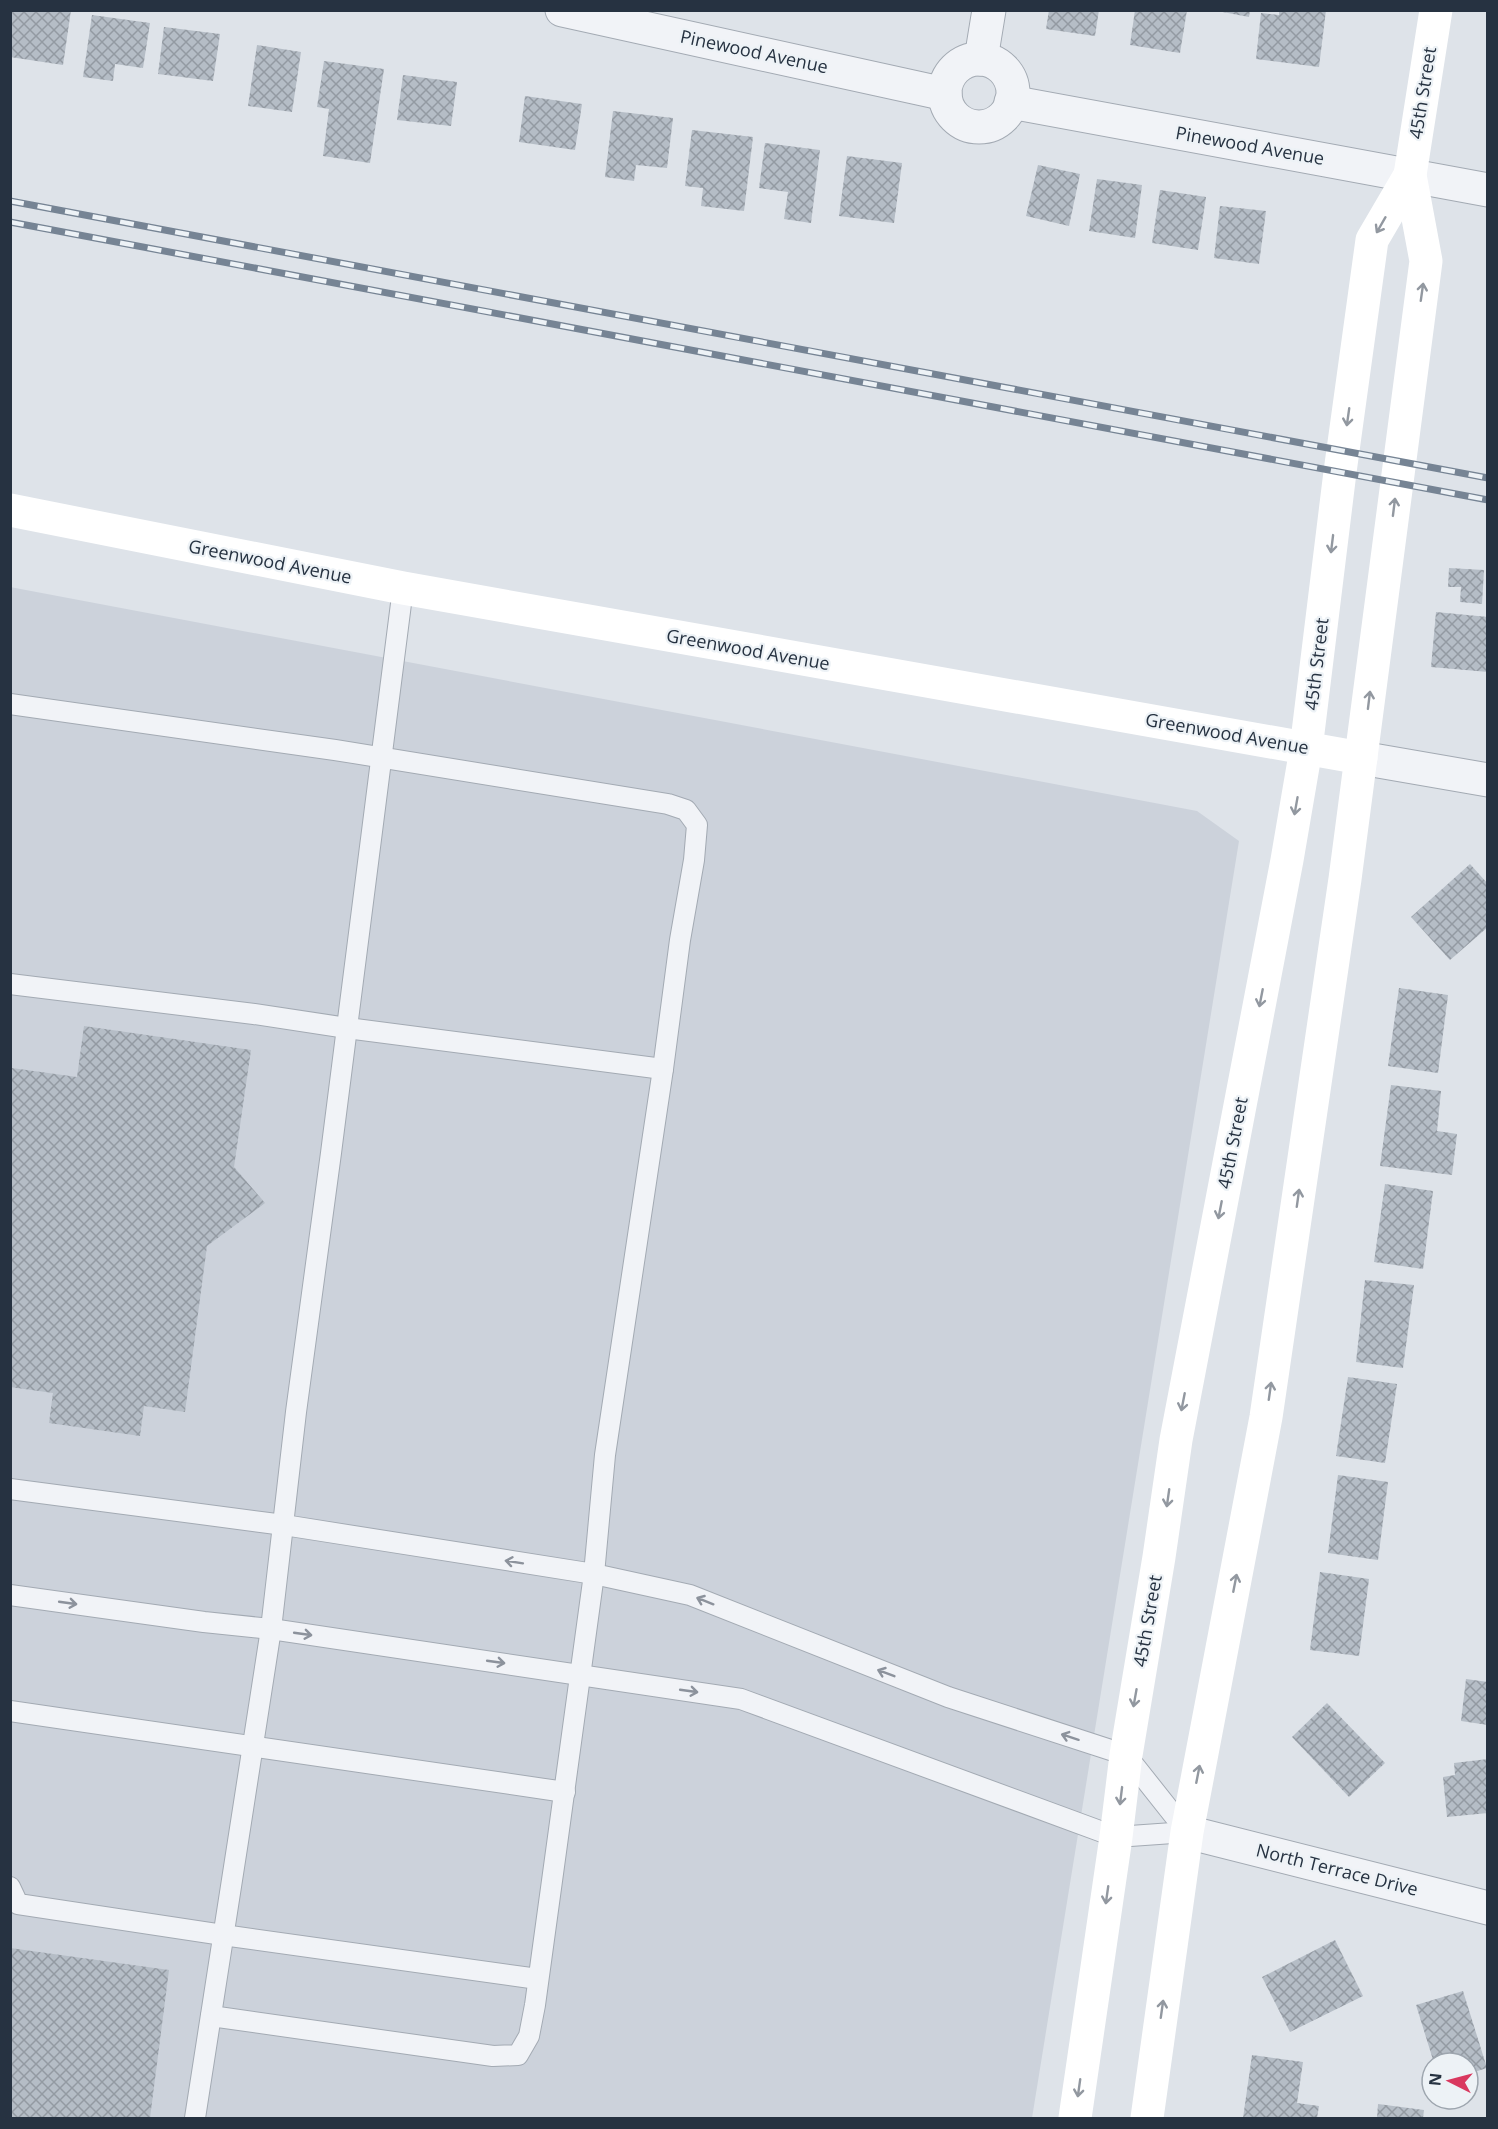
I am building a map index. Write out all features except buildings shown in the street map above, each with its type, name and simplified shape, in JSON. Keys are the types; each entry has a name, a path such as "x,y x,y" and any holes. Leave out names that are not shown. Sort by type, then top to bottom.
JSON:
{"main road":[{"name":"45th Street","path":"1147,2118 1187,1832 1266,1417 1346,879 1426,261 1410,175 1436,10"},
{"name":"45th Street","path":"1075,2118 1126,1755 1176,1440 1287,860 1306,748 1340,472 1372,240 1410,175"},
{"name":"Greenwood Avenue","path":"10,510 403,588 1361,758"}],"street":[{"name":"Pinewood Avenue","path":"562,10 945,94"},
{"path":"981,59 989,10"},
{"path":"981,59 991,61 1007,73 1013,92 1007,112 990,125 970,126 952,114 945,94 952,72 970,60 981,59"},
{"name":"Pinewood Avenue","path":"1011,102 1488,190"},
{"name":"Greenwood Avenue","path":"1361,758 1488,780"},
{"name":"North Terrace Drive","path":"1187,1832 1488,1908"}],"lane":[{"path":"195,2118 271,1629 296,1412 403,588"},
{"path":"10,704 335,750 668,804 686,810 697,825 694,860 680,940 605,1455 594,1574 529,2036 518,2055 493,2056 211,2016"},
{"path":"10,984 663,1069"},
{"path":"10,1489 284,1525 594,1574 690,1595 948,1697 1126,1755 1187,1832"},
{"path":"10,1594 271,1629 741,1699 1116,1837 1187,1832"},
{"path":"10,1711 565,1792"},
{"path":"10,1887 18,1904 538,1979"}],"shaded area":[{"path":"10,587 1197,811 1239,841 1032,2118 11,2118"}],"railway":[{"path":"10,201 1488,478"},
{"path":"10,222 1488,500"}]}
